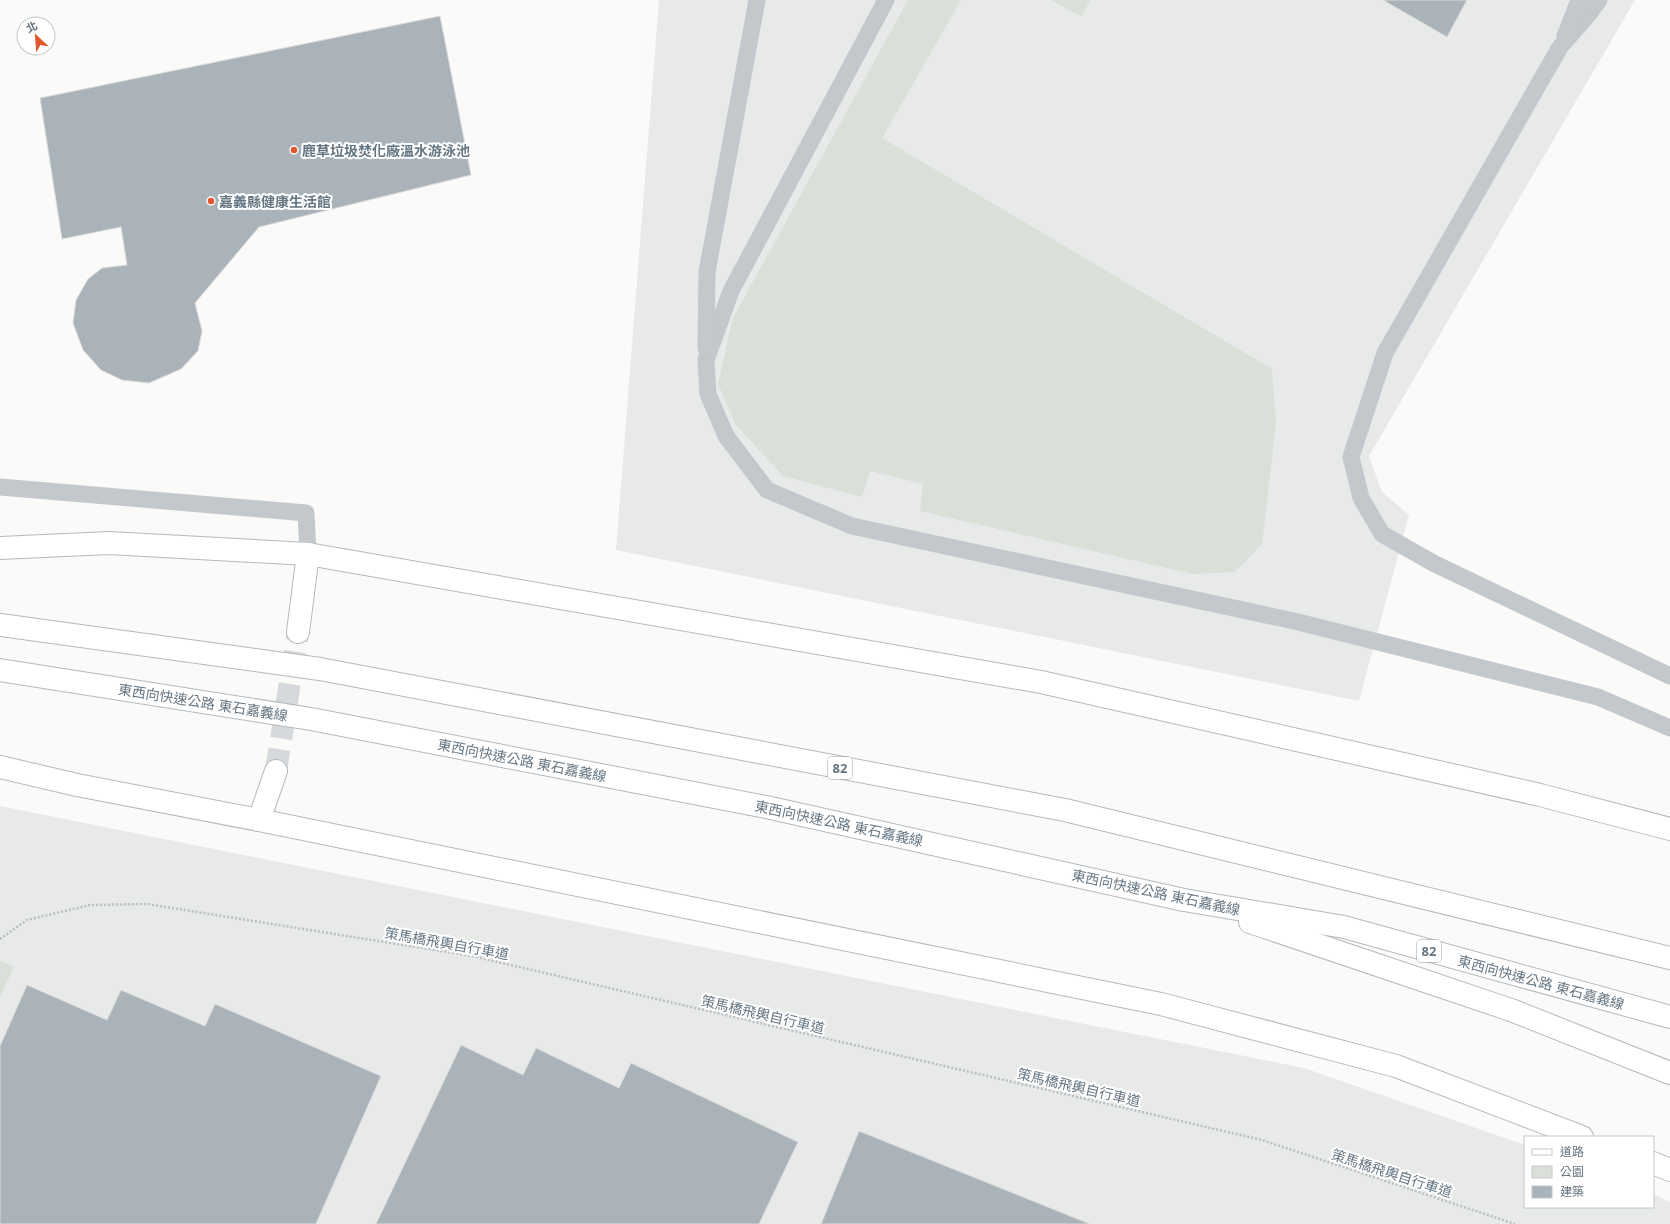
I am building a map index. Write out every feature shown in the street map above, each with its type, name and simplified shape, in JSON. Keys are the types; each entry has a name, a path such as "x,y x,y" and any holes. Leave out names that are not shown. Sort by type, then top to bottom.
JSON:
{"main road":[{"path":"0,548 109,542 308,554 1041,682 1540,795 1670,829"},
{"path":"298,632 308,554"},
{"name":"82","path":"0,625 320,669 1065,810 1670,958"},
{"name":"東西向快速公路 東石嘉義線","path":"0,670 311,719 766,807 1184,900 1344,927 1670,1017"},
{"path":"0,767 77,785 259,820 1161,1004 1396,1066 1579,1136"},
{"path":"259,820 276,771"},
{"path":"1184,900 1511,1010 1670,1073"},
{"path":"1654,1164 1670,1170"}],"lane":[{"path":"757,0 707,272 706,360 708,394 726,436 767,490 852,526 1294,621 1598,697 1670,728"},
{"path":"706,360 731,291 886,0"},
{"path":"1579,0 1560,47 1385,354 1351,457 1361,498 1382,534 1435,564 1670,676"},
{"path":"1560,47 1588,16 1599,0"},
{"path":"0,487 306,512 308,554"}],"path":[{"name":"策馬橋飛輿自行車道","path":"0,939 27,920 90,905 147,904 472,956 1262,1140 1515,1224"}],"shaded area":[{"path":"659,0 1635,0 1369,456 1382,492 1409,515 1359,701 616,550"},
{"path":"0,806 1304,1068 1524,1145 1524,1208 1654,1208 1654,1194 1670,1202 1670,1224 0,1224"}],"green space":[{"path":"908,0 961,0 882,138 1272,369 1276,424 1262,544 1235,572 1193,574 920,511 923,484 870,471 862,497 783,476 736,425 718,384 733,318"},
{"path":"1050,0 1091,0 1081,16"},
{"path":"0,961 14,966 0,998"}],"building":[{"path":"1383,0 1467,0 1447,37"},
{"name":"嘉義縣健康生活館","path":"440,16 471,175 259,227 195,303 202,331 198,351 181,369 149,383 122,380 101,370 83,350 73,323 76,300 88,279 102,268 127,265 121,227 62,239 40,98"},
{"path":"27,985 107,1020 121,990 205,1026 215,1004 381,1076 316,1224 0,1224 0,1046"},
{"path":"461,1045 523,1075 536,1048 619,1088 631,1063 798,1142 759,1224 376,1224"},
{"path":"859,1131 1090,1224 821,1224"}],"tunnel":[{"path":"276,771 298,632"}],"place":[{"name":"鹿草垃圾焚化廠溫水游泳池","path":"294,150"},
{"name":"嘉義縣健康生活館","path":"211,201"}]}
